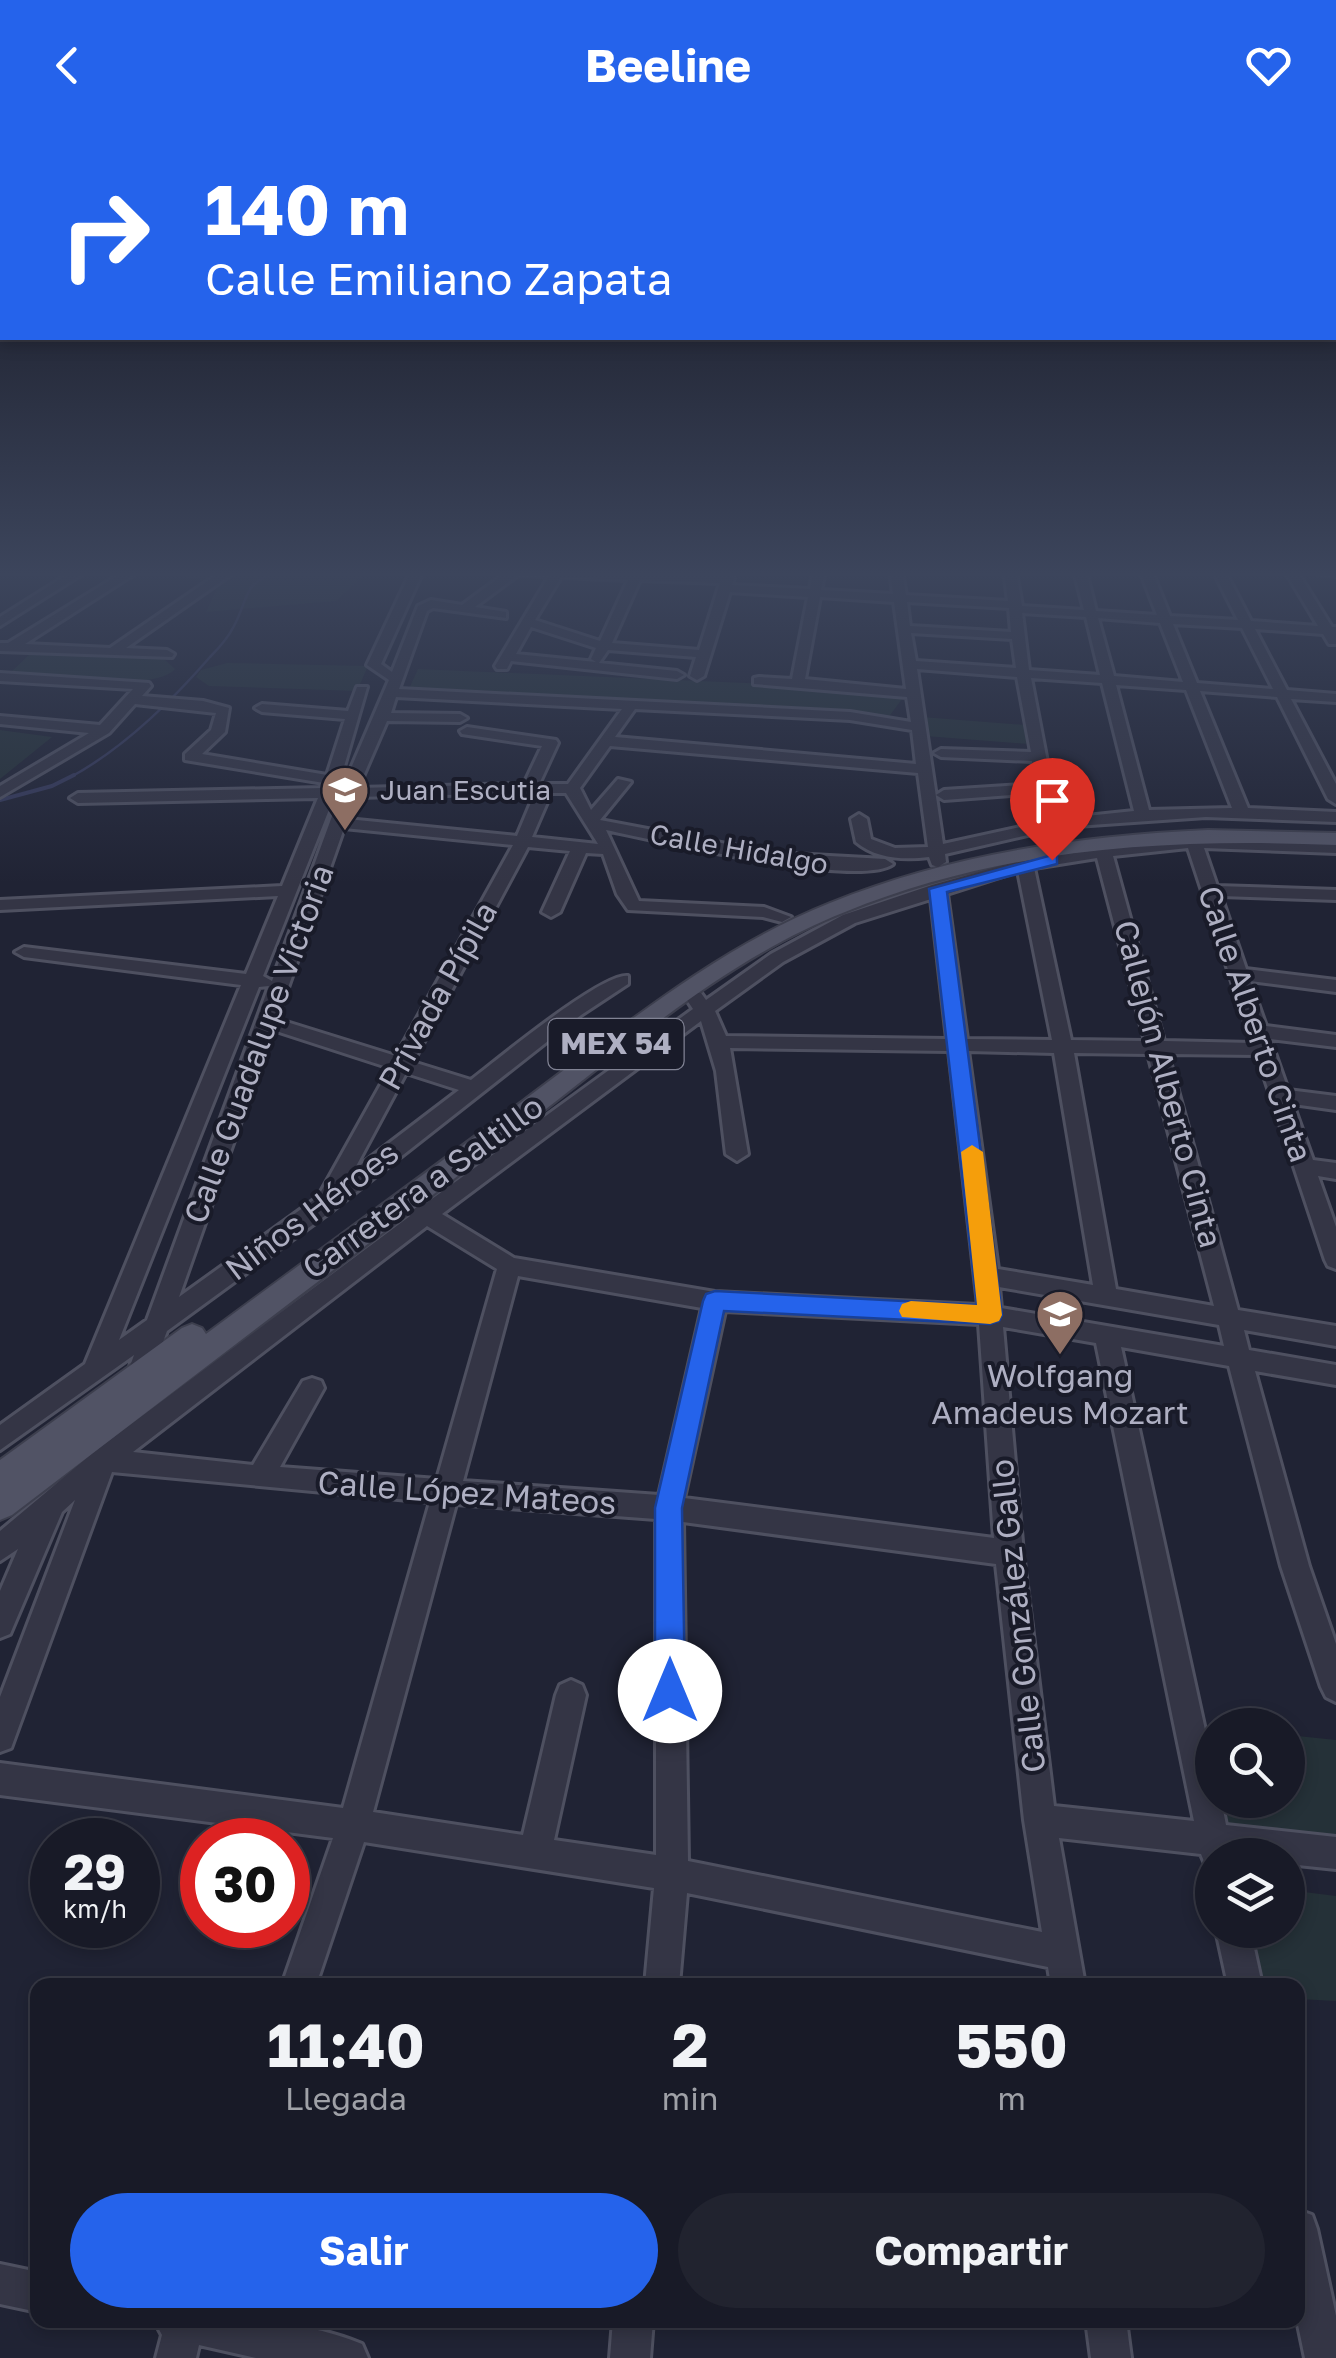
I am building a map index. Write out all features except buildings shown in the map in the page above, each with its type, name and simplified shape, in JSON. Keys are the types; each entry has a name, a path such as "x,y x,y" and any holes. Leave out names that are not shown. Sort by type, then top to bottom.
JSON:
{"main road":[{"name":"Carretera a Saltillo","path":"0,1478 666,986 848,878 931,856 1052,832 1198,825 1336,828"},
{"name":"Carretera a Saltillo","path":"0,1504 696,999 763,942 797,925 882,890 970,864 1061,846 1156,836 1336,839"},
{"path":"401,1236 412,1206"}],"street":[{"path":"0,792 104,730 144,686 2,675"},
{"path":"383,675 394,686 850,716 918,727"},
{"name":"Calle Guadalupe Victoria","path":"95,1370 286,891 346,787 382,717 398,675"},
{"path":"798,682 799,675"},
{"path":"860,819 864,842 880,849 931,856 911,675"},
{"path":"1023,675 1052,832"},
{"path":"1047,675 1336,698"},
{"path":"1106,675 1143,815"},
{"path":"1187,675 1241,811"},
{"path":"1271,675 1336,798"},
{"path":"0,697 35,679"},
{"path":"758,680 914,694"},
{"name":"Calle Guadalupe Victoria","path":"139,1375 340,823 354,716 362,690"},
{"path":"133,700 219,707 224,711 218,732 190,757 346,787"},
{"path":"572,788 633,703"},
{"path":"262,708 354,716"},
{"name":"Privada Pípila","path":"325,1204 523,841 551,743 464,724 382,717"},
{"path":"0,720 104,730"},
{"path":"606,741 924,769"},
{"path":"941,753 1038,757"},
{"path":"592,822 623,782"},
{"path":"78,798 346,787 572,788"},
{"path":"572,788 578,806 609,850 628,900 638,908 744,911 782,917"},
{"path":"944,795 1044,788"},
{"name":"Carretera a Saltillo","path":"1052,832 1143,815 1241,811 1336,818"},
{"name":"Calle Hidalgo","path":"592,822 848,878 885,864"},
{"path":"340,823 609,850"},
{"name":"Carretera a Saltillo","path":"696,999 849,919 1025,864 1194,844 1293,840 1336,848"},
{"name":"Calle Alberto Cinta","path":"1194,844 1334,1251"},
{"name":"Privada Pípila","path":"551,912 580,847"},
{"name":"Callejón Alberto Cinta","path":"1104,852 1230,1317"},
{"path":"1025,864 1063,1047 1106,1296"},
{"name":"Calle González Gallo","path":"938,889 988,1276 1008,1553 1040,1820 1066,1970"},
{"path":"0,906 286,891"},
{"path":"1210,891 1336,895"},
{"path":"24,952 252,978 279,987"},
{"path":"1238,974 1336,986"},
{"name":"Niños Héroes","path":"0,1439 325,1204 574,1011 622,980"},
{"path":"696,999 718,1042 737,1154"},
{"path":"267,1022 474,1088"},
{"path":"718,1042 1160,1048 1261,1040 1336,1041"},
{"path":"1280,1096 1336,1103"},
{"path":"1304,1167 1336,1172"},
{"path":"412,1206 508,1266 715,1301 990,1315 1336,1375"},
{"path":"0,1548 103,1460 401,1236"},
{"path":"301,1978 354,1825 508,1266"},
{"path":"988,1276 1336,1336"},
{"path":"663,1978 672,1874 668,1508 715,1301"},
{"path":"1230,1317 1295,1566 1336,1688"},
{"path":"1106,1335 1213,1838"},
{"path":"260,1477 312,1388"},
{"path":"0,1737 103,1460"},
{"name":"Calle López Mateos","path":"103,1460 260,1477 668,1508 1008,1553"},
{"path":"0,1624 51,1506"},
{"path":"535,1853 571,1694"},
{"path":"0,1778 354,1825 672,1874 1066,1970"},
{"path":"1040,1820 1195,1844"},
{"path":"1305,1851 1336,1853"},
{"path":"1237,1948 1243,1978"},
{"path":"1305,2261 1326,2358"},
{"path":"0,2284 30,2290"},
{"path":"630,2358 632,2328"},
{"path":"1107,2328 1111,2358"},
{"path":"180,2330 348,2358"}],"shaded area":[{"path":"19,675 166,675 123,682"},
{"path":"364,675 357,691 209,686 196,677"},
{"path":"415,675 557,675 837,687 902,699 885,722 408,691"},
{"path":"922,717 1026,725 1029,744 925,736"},
{"path":"0,730 52,737 0,779"},
{"path":"1305,1737 1336,1740 1336,1838 1224,1825 1222,1818 1305,1818"},
{"path":"1305,1892 1336,1896 1336,2001 1305,1999 1305,1978 1259,1978 1253,1948 1305,1948"}],"waterway":[{"path":"74,775 127,739 194,675"},
{"path":"0,800 52,786 74,775"},
{"path":"69,778 74,775"}],"slow traffic":[{"path":"911,1311 990,1315 972,1152"}],"place":[{"name":"Juan Escutia","path":"345,832"},
{"name":"Wolfgang Amadeus Mozart","path":"1060,1356"}],"route":[{"path":"670,1691 668,1508 715,1301 990,1315 938,889 1052,860"}]}
